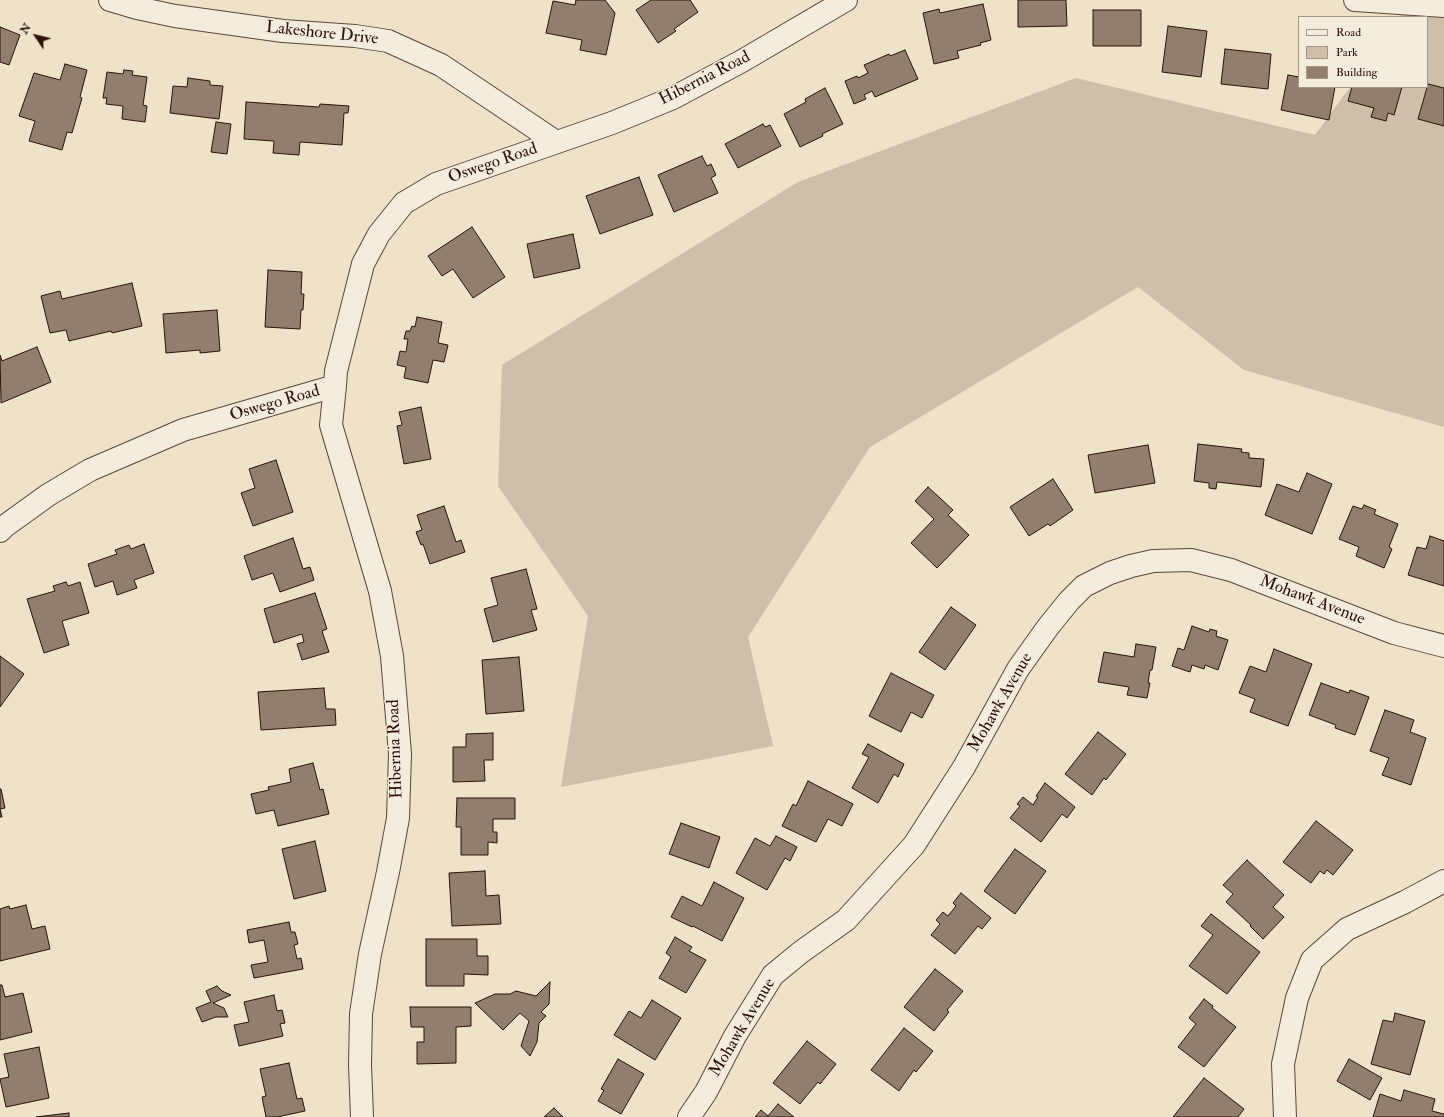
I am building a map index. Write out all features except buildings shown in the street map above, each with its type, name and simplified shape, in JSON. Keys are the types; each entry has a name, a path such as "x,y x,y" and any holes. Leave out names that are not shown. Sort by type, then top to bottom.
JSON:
{"street":[{"name":"Lakeshore Drive","path":"110,0 137,8 176,16 284,31 355,36 388,41 441,65 556,142"},
{"name":"Hibernia Road","path":"556,142 612,123 673,98 742,61 846,0"},
{"path":"1355,0 1444,6"},
{"name":"Oswego Road","path":"0,531 48,495 90,470 183,430 335,386 336,371 363,264 379,234 404,203 436,184 556,142"},
{"name":"Hibernia Road","path":"335,386 331,425 380,591 392,656 400,754 398,818 370,954 362,1014 360,1065 362,1117"},
{"name":"Mohawk Avenue","path":"689,1117 706,1092 735,1036 773,975 801,952 846,920 914,845 964,767 1018,669 1069,601 1084,586 1110,573 1131,566 1153,561 1191,560 1231,570 1394,632 1444,646"},
{"path":"1285,1117 1283,1064 1297,998 1312,960 1347,929 1405,902 1444,881"}],"green space":[{"path":"1444,0 1444,427 1244,370 1138,287 870,447 748,637 773,746 561,787 588,616 498,486 502,365 798,182 1076,78 1315,135 1349,88 1428,88 1428,16 1401,16 1409,5"}]}
